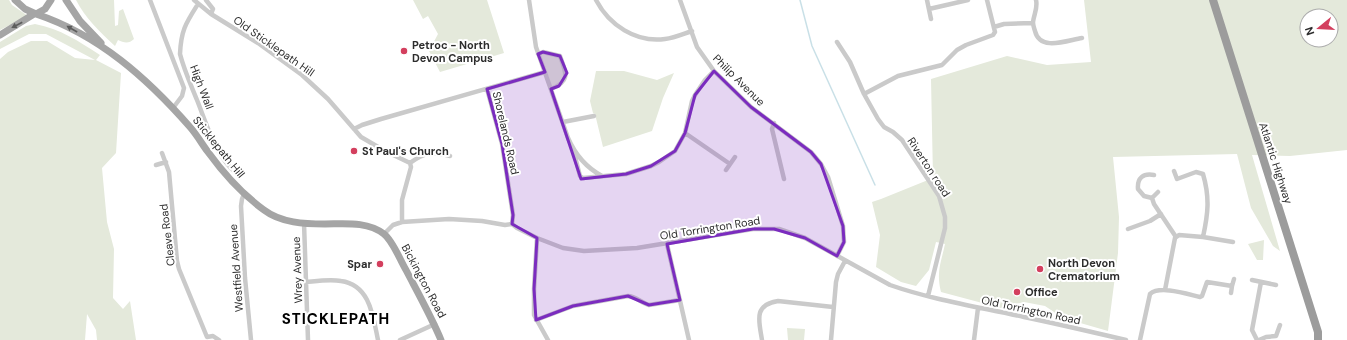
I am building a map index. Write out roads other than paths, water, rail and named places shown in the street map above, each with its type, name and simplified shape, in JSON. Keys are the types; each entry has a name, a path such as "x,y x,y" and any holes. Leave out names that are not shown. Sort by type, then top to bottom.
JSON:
{"highway":[{"name":"Atlantic Highway","path":"1214,0 1318,336 1323,340"}],"main road":[{"path":"15,0 35,14 63,24 105,48"},
{"path":"0,35 44,10 51,0"},
{"path":"66,0 80,21 105,48"},
{"name":"Sticklepath Hill","path":"105,48 150,85 172,108 191,128 225,174 244,194 276,218 304,223 360,224 368,226 384,234"},
{"name":"Bickington Road","path":"384,234 398,255 435,324 441,340"}],"street":[{"path":"150,0 183,85 184,91 182,96 172,108"},
{"name":"Old Sticklepath Hill","path":"194,0 211,14 258,43 302,75 328,98 361,137 373,145 410,163"},
{"path":"206,0 213,9 211,14"},
{"path":"529,0 538,54 573,149 581,178 626,174 659,162 675,151 685,134 694,95 714,71"},
{"path":"596,0 609,19 629,33 642,38 664,39 692,31"},
{"name":"Philip Avenue","path":"680,0 697,46 714,71 751,107 811,152 822,164 828,177 842,220 845,236 843,247 837,256"},
{"path":"927,0 931,19"},
{"path":"929,9 968,0"},
{"path":"864,94 898,76 942,65 957,50 993,35 995,32 987,0"},
{"path":"1036,0 1037,8 1033,22 1038,38 1041,41 1047,43 1082,38"},
{"name":"High Wall","path":"198,4 183,28 180,54 211,136 220,155 229,168 236,173"},
{"path":"994,27 1004,24 1033,22"},
{"name":"Riverton road","path":"837,42 850,62 864,94 878,119 884,127 893,132 902,140 936,191 943,207 945,228 928,296"},
{"path":"538,54 543,52 560,56 563,64 566,74 565,78 559,86 551,89"},
{"path":"487,89 545,72"},
{"name":"Shorelands Road","path":"354,129 368,123 487,89 502,144 513,215 512,224"},
{"path":"563,122 594,116"},
{"path":"774,123 772,129 784,179"},
{"path":"685,134 730,164"},
{"path":"573,149 585,163 602,176"},
{"name":"Cleave Road","path":"162,153 169,172 177,261 208,338 213,336 219,340"},
{"path":"384,234 393,225 402,222 402,200 411,167 410,163 425,154 434,153 451,156"},
{"path":"726,170 735,157"},
{"path":"156,165 166,162"},
{"path":"1174,171 1179,185"},
{"path":"1177,179 1196,172 1203,174 1207,188 1208,212 1203,237"},
{"path":"1154,175 1144,175 1139,179 1138,189 1144,196 1152,198 1176,237"},
{"path":"1152,198 1158,192"},
{"name":"Westfield Avenue","path":"244,194 241,206 245,285 251,340"},
{"path":"1128,229 1161,214"},
{"name":"Old Torrington Road","path":"402,222 456,220 512,224 537,238 563,248 584,251 637,248 753,229 774,229 804,238 890,285 978,308 1023,316 1126,340"},
{"name":"Wrey Avenue","path":"304,223 308,340"},
{"path":"1165,290 1174,240 1176,237 1179,235 1203,237 1233,242"},
{"path":"537,238 534,315 548,340"},
{"path":"667,244 689,340"},
{"path":"831,340 836,282 838,274 845,261"},
{"path":"1231,293 1234,279"},
{"path":"1252,280 1276,285"},
{"path":"306,282 347,282 361,291 368,299 372,310 378,340"},
{"path":"1140,340 1150,294 1152,292 1165,290 1200,297 1202,296 1207,282 1232,286"},
{"path":"1260,282 1252,330 1258,340 1276,336 1280,325"},
{"path":"536,320 573,306 628,296 633,296 644,304 649,305 680,300"},
{"path":"762,340 758,320 759,313 762,308 770,302 778,301 834,307"},
{"path":"974,340 978,308"},
{"path":"400,340 435,324"}],"waterway":[{"path":"800,0 812,46 875,185"}],"place":[{"name":"Petroc - North Devon Campus","path":"404,51"},
{"name":"St Paul's Church","path":"354,151"},
{"name":"Spar","path":"380,264"},
{"name":"North Devon Crematorium","path":"1040,269"},
{"name":"Office","path":"1017,292"}],"district":[{"name":"STICKLEPATH","path":"336,319"}]}
